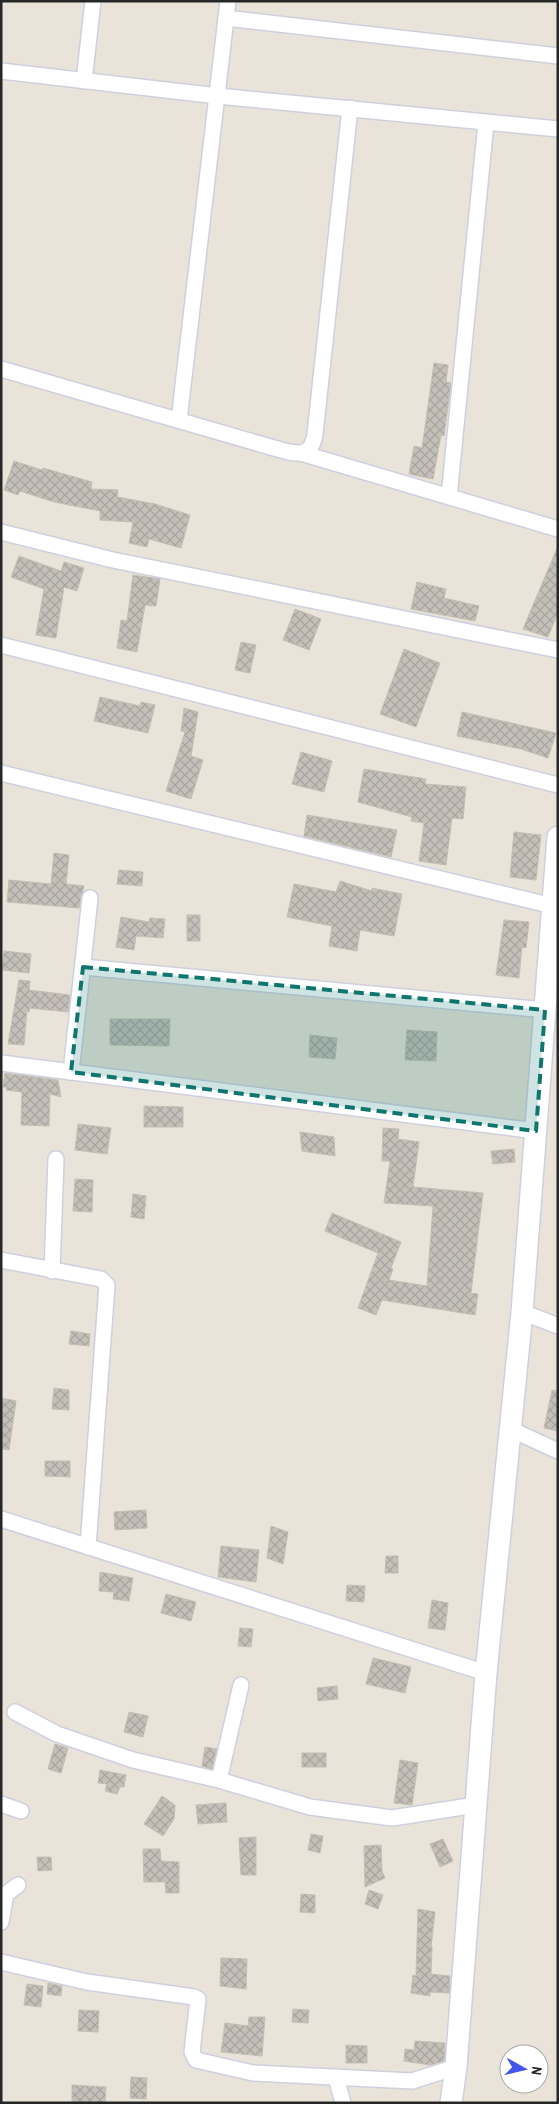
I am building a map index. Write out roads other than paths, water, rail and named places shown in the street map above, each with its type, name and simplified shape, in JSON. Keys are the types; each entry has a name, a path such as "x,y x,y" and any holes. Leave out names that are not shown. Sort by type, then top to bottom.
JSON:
{"street":[{"path":"84,81 93,1"},
{"path":"180,420 228,1"},
{"path":"226,18 558,56"},
{"path":"1,71 218,96 558,129"},
{"path":"302,454 314,443 350,108"},
{"path":"449,497 486,123"},
{"path":"1,369 302,454 558,530"},
{"path":"1,532 113,560 558,650"},
{"path":"1,645 558,785"},
{"path":"1,773 553,906"},
{"path":"451,2103 456,2067 486,1673 522,1312 558,837"},
{"path":"71,1072 90,898"},
{"path":"82,967 545,1010"},
{"path":"1,1063 536,1131"},
{"path":"52,1271 56,1159"},
{"path":"1,1260 101,1279 107,1285 88,1547"},
{"path":"522,1312 558,1326"},
{"path":"510,1429 558,1451"},
{"path":"1,1519 486,1673"},
{"path":"219,1780 241,1685"},
{"path":"15,1712 57,1734 123,1757 219,1780 310,1807 392,1818 476,1805"},
{"path":"1,1804 21,1811"},
{"path":"1,1922 6,1894 18,1885"},
{"path":"1,1962 87,1982 198,1999 192,2052 196,2060 253,2073 412,2081 456,2067"},
{"path":"336,2077 343,2103"}]}
